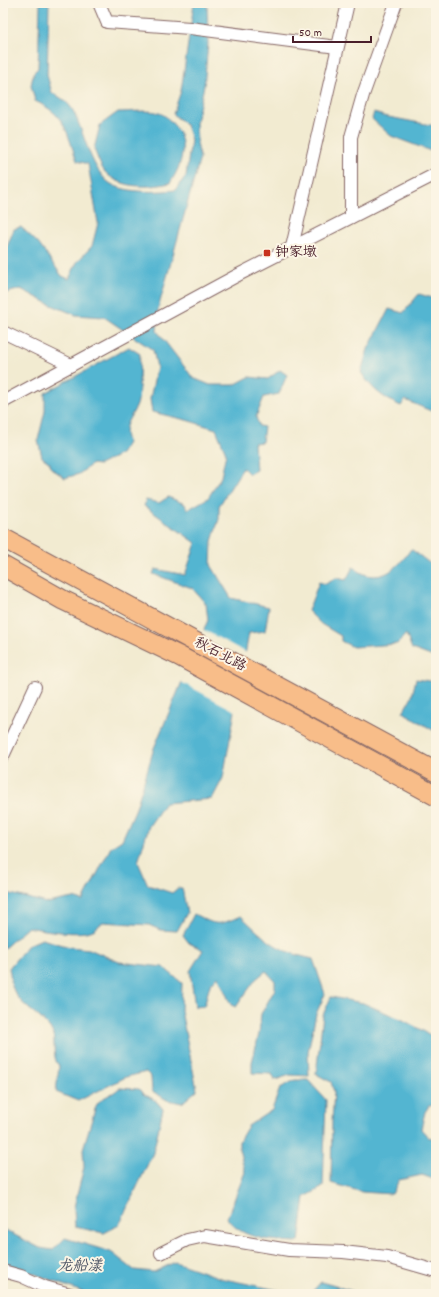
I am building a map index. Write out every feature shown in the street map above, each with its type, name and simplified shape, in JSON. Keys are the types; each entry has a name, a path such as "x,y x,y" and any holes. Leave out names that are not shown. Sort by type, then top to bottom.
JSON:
{"main road":[{"name":"秋石北路","path":"3,538 436,772"},
{"name":"秋石北路","path":"3,566 63,600 179,656 436,796"}],"street":[{"path":"99,3 107,22 190,28 337,47"},
{"path":"292,247 348,3"},
{"path":"351,217 351,137 362,95 396,3"},
{"path":"3,402 292,247 436,174"},
{"path":"3,332 71,365"},
{"path":"3,756 36,688"},
{"path":"161,1253 187,1240 205,1236 289,1250 343,1252 387,1257 436,1271"},
{"path":"3,1271 21,1276 45,1287 70,1294"}],"water":[{"path":"40,3 49,3 47,75 52,93 63,99 73,110 98,170 107,181 121,188 140,191 159,191 175,190 186,176 191,140 186,125 173,114 181,91 194,3 207,3 208,44 204,86 196,122 197,143 200,158 158,309 157,331 193,378 210,385 234,385 249,377 268,379 280,370 287,375 279,394 264,397 256,417 259,426 264,427 262,442 254,443 256,470 249,474 243,468 219,506 219,519 212,541 211,565 231,598 269,607 265,631 249,633 223,778 212,799 165,803 149,826 138,862 148,885 172,893 178,888 182,888 187,913 177,931 160,930 149,925 103,922 95,929 72,933 28,927 3,949 3,892 47,903 73,898 83,901 111,847 122,840 136,808 154,748 208,620 206,604 192,588 153,574 155,569 185,575 196,543 144,506 146,500 159,503 168,497 185,504 187,510 208,498 221,477 226,453 216,429 152,412 150,399 157,367 153,350 104,317 76,315 49,304 21,289 3,294 3,257 14,229 21,227 38,243 62,276 69,279 77,262 92,246 98,223 88,164 77,161 64,125 59,118 45,106 35,101 31,85 34,72 38,68"},
{"path":"118,112 156,112 164,115 173,124 181,138 182,154 178,169 170,183 153,186 136,186 119,182 103,170 94,149 100,125"},
{"path":"374,112 383,116 436,126 436,153 391,136 372,119"},
{"path":"419,294 436,299 436,413 405,400 401,406 389,400 373,388 361,372 368,349 389,309 403,313"},
{"path":"129,347 140,354 138,401 127,423 125,432 128,443 121,454 99,465 92,464 79,474 65,478 51,468 50,463 42,457 38,440 45,411 45,393"},
{"path":"411,549 436,568 436,658 412,649 406,634 397,644 353,647 341,641 341,636 321,624 308,611 319,582 326,584 336,578 346,580 353,567 367,575 375,576 388,573 403,560"},
{"path":"416,679 436,682 436,732 403,712 412,696"},
{"path":"194,914 213,923 227,922 241,916 273,944 290,952 313,959 325,994 316,1014 308,1052 309,1076 290,1075 275,1080 272,1074 252,1073 252,1062 259,1034 261,1014 275,989 275,981 266,971 256,979 236,1007 231,1005 218,976 210,985 204,1006 195,1007 190,971 203,950 189,943 183,935"},
{"path":"42,939 70,947 89,949 119,962 163,967 182,983 181,1011 197,1090 182,1103 167,1100 152,1091 151,1077 146,1072 126,1077 78,1101 56,1092 59,1066 55,1057 54,1037 50,1028 45,1022 23,1004 15,993 11,982 9,968 28,945"},
{"path":"331,997 363,1003 403,1020 436,1038 436,1105 429,1106 425,1112 421,1129 428,1137 436,1139 436,1180 422,1175 399,1180 392,1194 362,1192 331,1183 334,1092 331,1082 316,1074 323,1015"},
{"path":"295,1080 308,1080 326,1100 323,1187 305,1197 299,1242 269,1240 241,1231 227,1218 245,1172 239,1149 239,1141 248,1126 272,1110 280,1088"},
{"path":"119,1088 139,1089 143,1094 155,1100 163,1109 153,1153 119,1225 104,1233 75,1227 74,1207 84,1167 83,1149 96,1106 101,1100"},
{"name":"龙船漾","path":"3,1229 40,1248 53,1250 65,1238 111,1252 134,1270 154,1272 175,1262 224,1279 297,1294 89,1294 25,1270 3,1264"},
{"path":"321,1282 363,1294 310,1294"}],"pier":[{"path":"202,629 247,653 237,712 181,682"}],"place":[{"name":"钟家墩","path":"267,253"}]}
